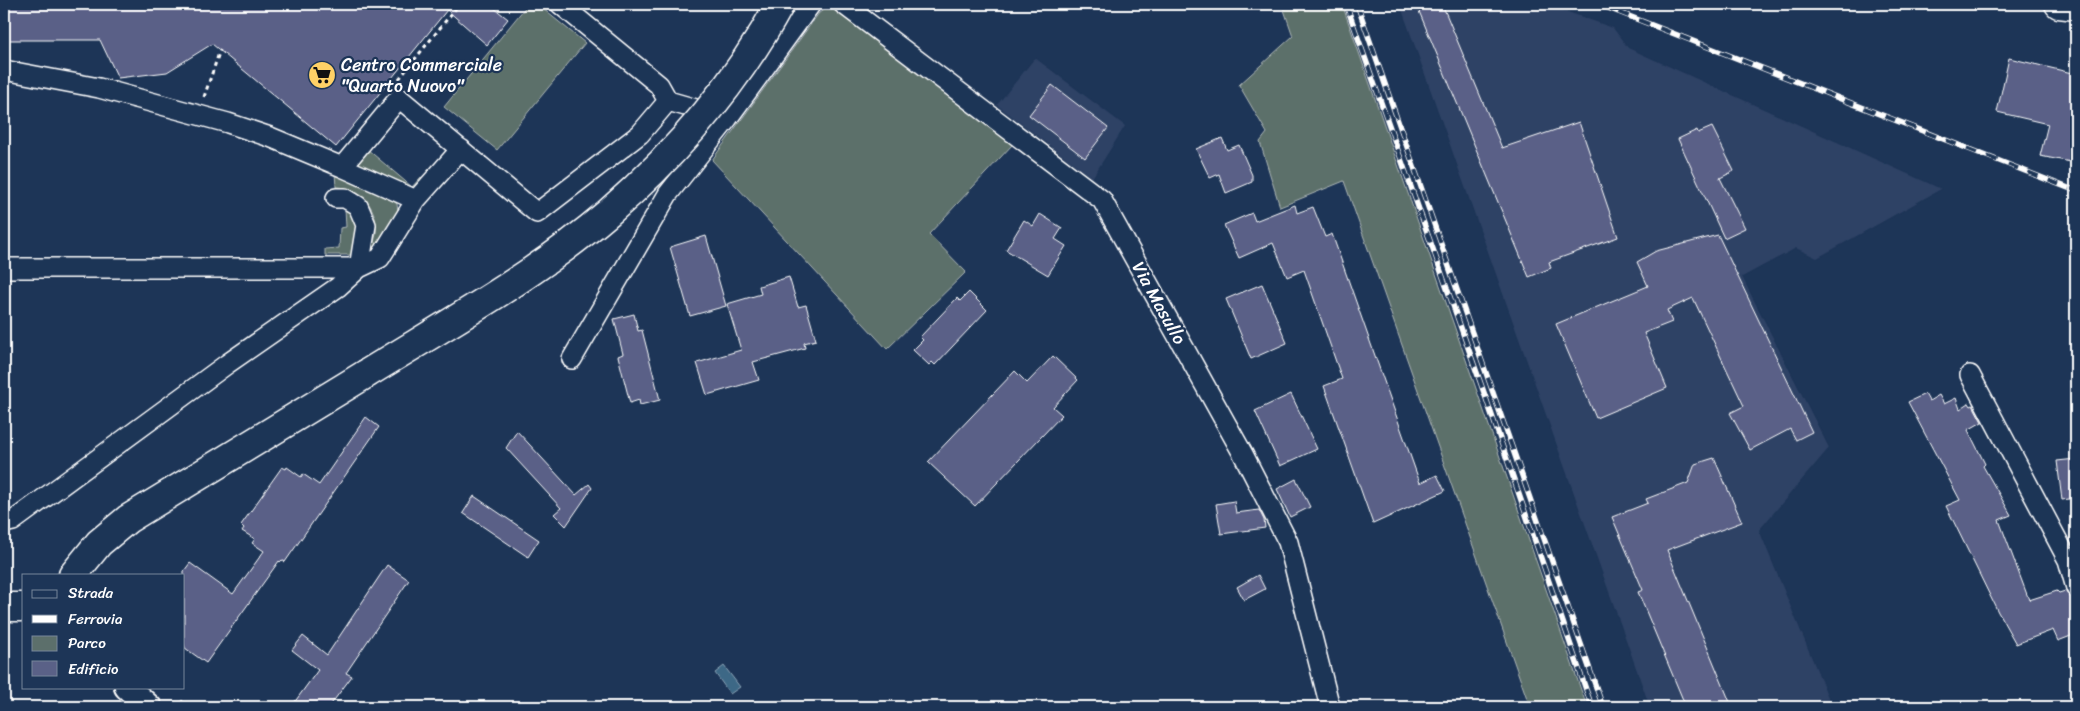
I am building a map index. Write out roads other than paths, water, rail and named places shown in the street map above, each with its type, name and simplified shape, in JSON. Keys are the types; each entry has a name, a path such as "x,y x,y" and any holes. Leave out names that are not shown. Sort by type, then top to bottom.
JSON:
{"highway":[{"path":"74,574 99,543 128,520 534,268 608,213 673,151 734,79 780,4"},
{"path":"2059,4 2076,6"},
{"path":"4,608 22,607"}],"main road":[{"path":"4,613 22,621"},
{"path":"127,688 149,707"}],"street":[{"path":"560,4 659,86 668,101 728,118"},
{"path":"572,359 668,194 728,118 811,4"},
{"name":"Via Masullo","path":"843,4 1102,200 1243,454 1288,542 1330,707"},
{"path":"4,70 99,88 184,110 270,138 416,200"},
{"path":"342,167 399,98 537,213 640,134 668,101"},
{"path":"4,524 13,521 227,364 338,287 359,268 380,258 416,200 461,149"},
{"path":"336,198 345,198 358,206 366,225 359,268"},
{"path":"4,268 359,268"},
{"path":"1970,375 2072,560 2076,588"}],"railway":[{"path":"1346,4 1487,401 1592,707"},
{"path":"1357,4 1603,707"},
{"path":"1598,4 2076,191"}],"place":[{"name":"Centro Commerciale \"Quarto Nuovo\"","path":"322,75"}]}
